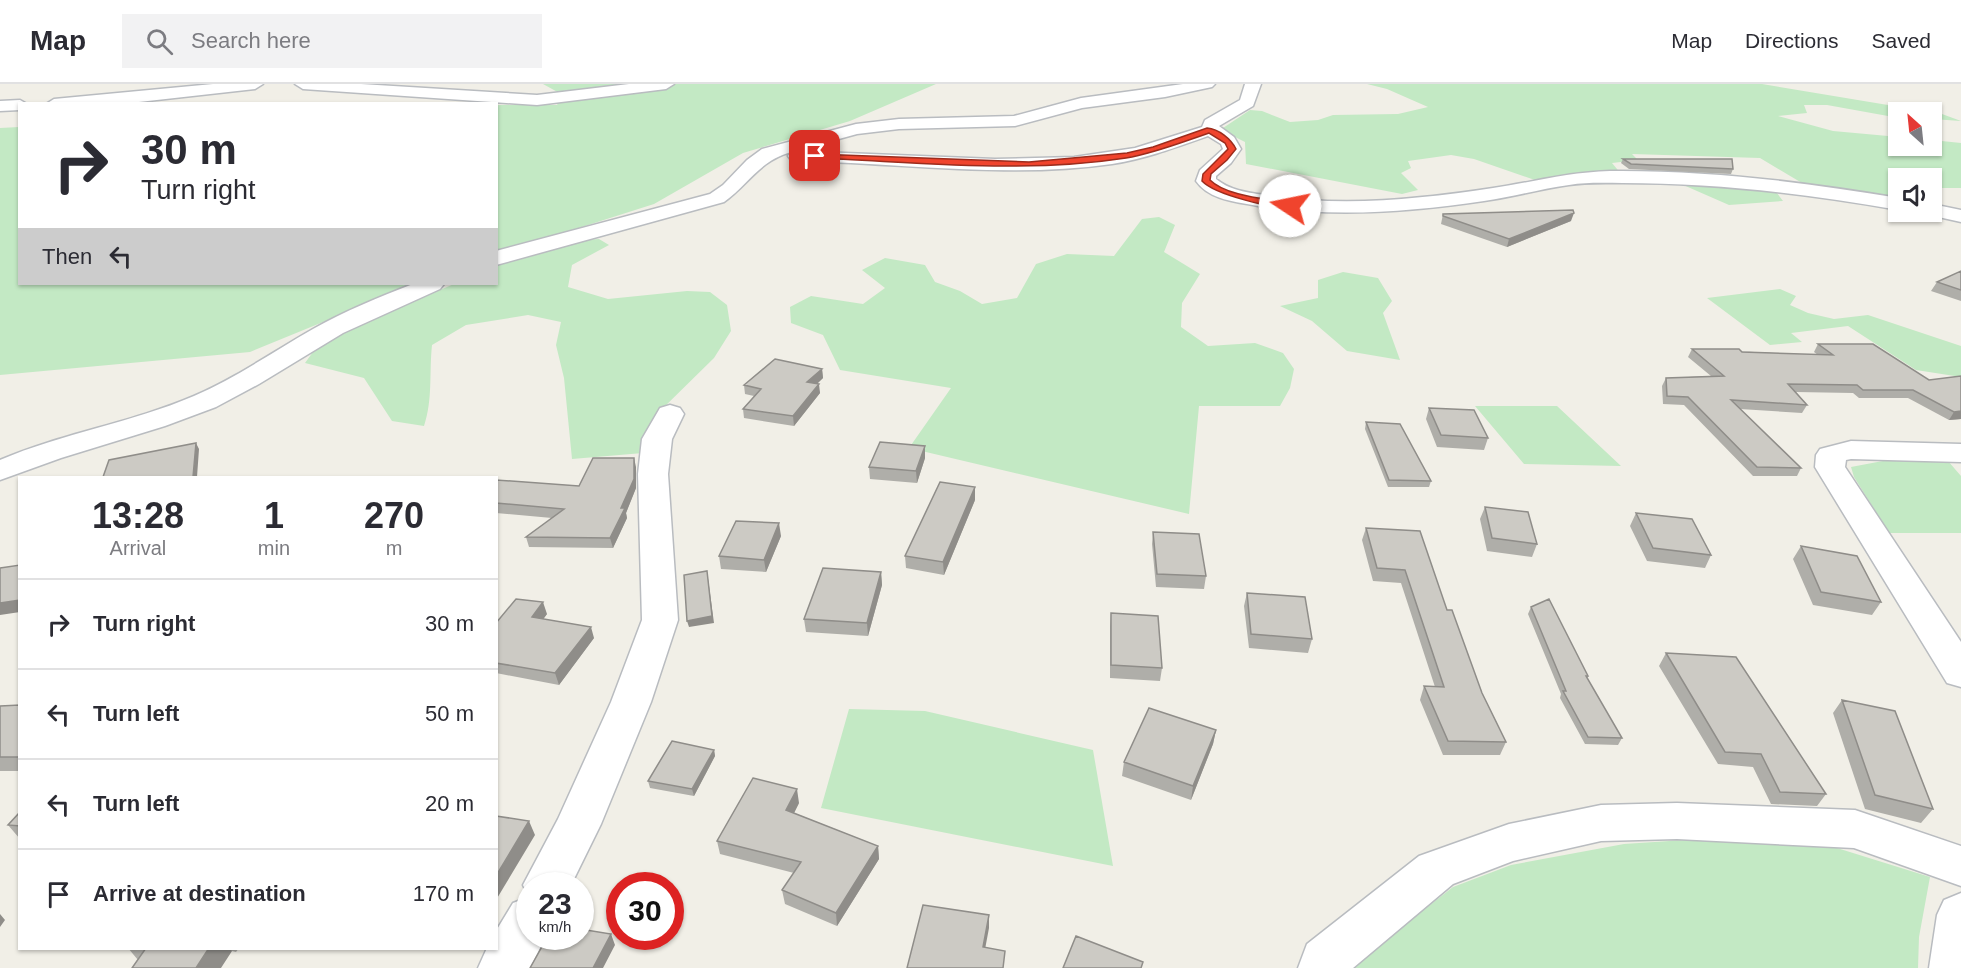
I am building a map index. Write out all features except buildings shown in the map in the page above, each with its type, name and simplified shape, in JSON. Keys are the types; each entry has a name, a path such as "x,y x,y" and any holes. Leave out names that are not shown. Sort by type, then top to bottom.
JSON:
{"street":[{"path":"82,102 255,84"},
{"path":"303,84 537,100 666,84"},
{"path":"498,257 717,198 730,189 768,153 856,129 899,124 1015,121 1081,103 1207,84"},
{"path":"1210,130 1211,124 1246,103 1253,84"},
{"path":"0,106 18,105"},
{"path":"757,161 797,156 833,156 1029,165 1127,156 1210,130"},
{"path":"1210,130 1228,141 1232,149 1225,159 1207,174 1206,181 1212,187 1228,194 1290,206 1368,208 1486,195 1572,179 1622,177 1779,186 1836,192 1888,202"},
{"path":"1942,212 1961,216"},
{"path":"0,471 23,460 163,418 206,401 238,385 322,334 430,285"},
{"path":"554,872 578,824 632,702 660,620 653,474 657,439 670,414"},
{"path":"1961,453 1851,450 1831,455 1830,467 1961,673"},
{"path":"1323,968 1325,960 1436,870 1509,843 1601,823 1677,821 1855,829 1961,866"},
{"path":"1954,968 1961,915"},
{"path":"503,968 516,944"}],"green space":[{"path":"543,84 936,84 850,121 743,153 654,204 498,254 498,105 557,105 563,95"},
{"path":"1367,84 1762,84 1888,105 1888,116 1827,105 1804,105 1807,113 1778,116 1833,131 1888,136 1888,156 1942,156 1942,141 1961,143 1961,188 1942,188 1942,168 1888,168 1888,198 1802,183 1760,158 1632,154 1638,160 1612,163 1622,175 1576,174 1535,180 1474,159 1451,155 1408,161 1411,168 1401,173 1418,190 1402,194 1246,164 1245,142 1229,134 1223,128 1250,110 1262,111 1290,122 1318,120 1333,115 1398,114 1428,107 1387,89"},
{"path":"1942,114 1961,121 1942,120"},
{"path":"18,127 18,285 414,285 250,352 0,375 0,128"},
{"path":"1681,184 1773,188 1783,201 1729,205"},
{"path":"1159,217 1175,225 1164,252 1200,274 1182,303 1181,327 1208,346 1255,343 1283,353 1294,369 1290,388 1280,406 1199,406 1189,514 909,448 951,388 840,370 823,335 791,323 790,307 811,296 863,304 885,288 862,270 885,258 925,265 935,282 960,291 982,304 1017,298 1036,264 1067,254 1114,256 1142,219"},
{"path":"599,239 609,245 572,265 568,287 608,299 687,291 710,292 727,305 731,331 714,358 657,414 643,453 572,459 564,378 556,345 561,322 528,315 466,325 432,345 430,396 424,426 392,421 364,378 305,363 318,345 346,330 452,285 498,285 498,265 567,241"},
{"path":"1343,272 1378,278 1392,301 1383,313 1400,360 1347,351 1312,321 1280,306 1318,298 1318,280"},
{"path":"1780,289 1796,296 1790,305 1808,313 1834,319 1868,315 1961,346 1961,377 1916,370 1848,326 1791,333 1802,342 1770,345 1707,298"},
{"path":"1475,406 1557,406 1621,466 1524,464"},
{"path":"1888,460 1948,461 1961,476 1961,533 1889,533 1854,477 1851,467"},
{"path":"849,709 925,711 1093,750 1113,866 821,808"},
{"path":"1715,838 1837,848 1930,877 1919,937 1918,968 1349,968 1453,887 1511,865 1624,844"}],"route":[{"path":"815,156 1029,165 1127,156 1210,130 1228,141 1232,149 1225,159 1207,174 1206,181 1212,187 1228,194 1290,206"}]}
